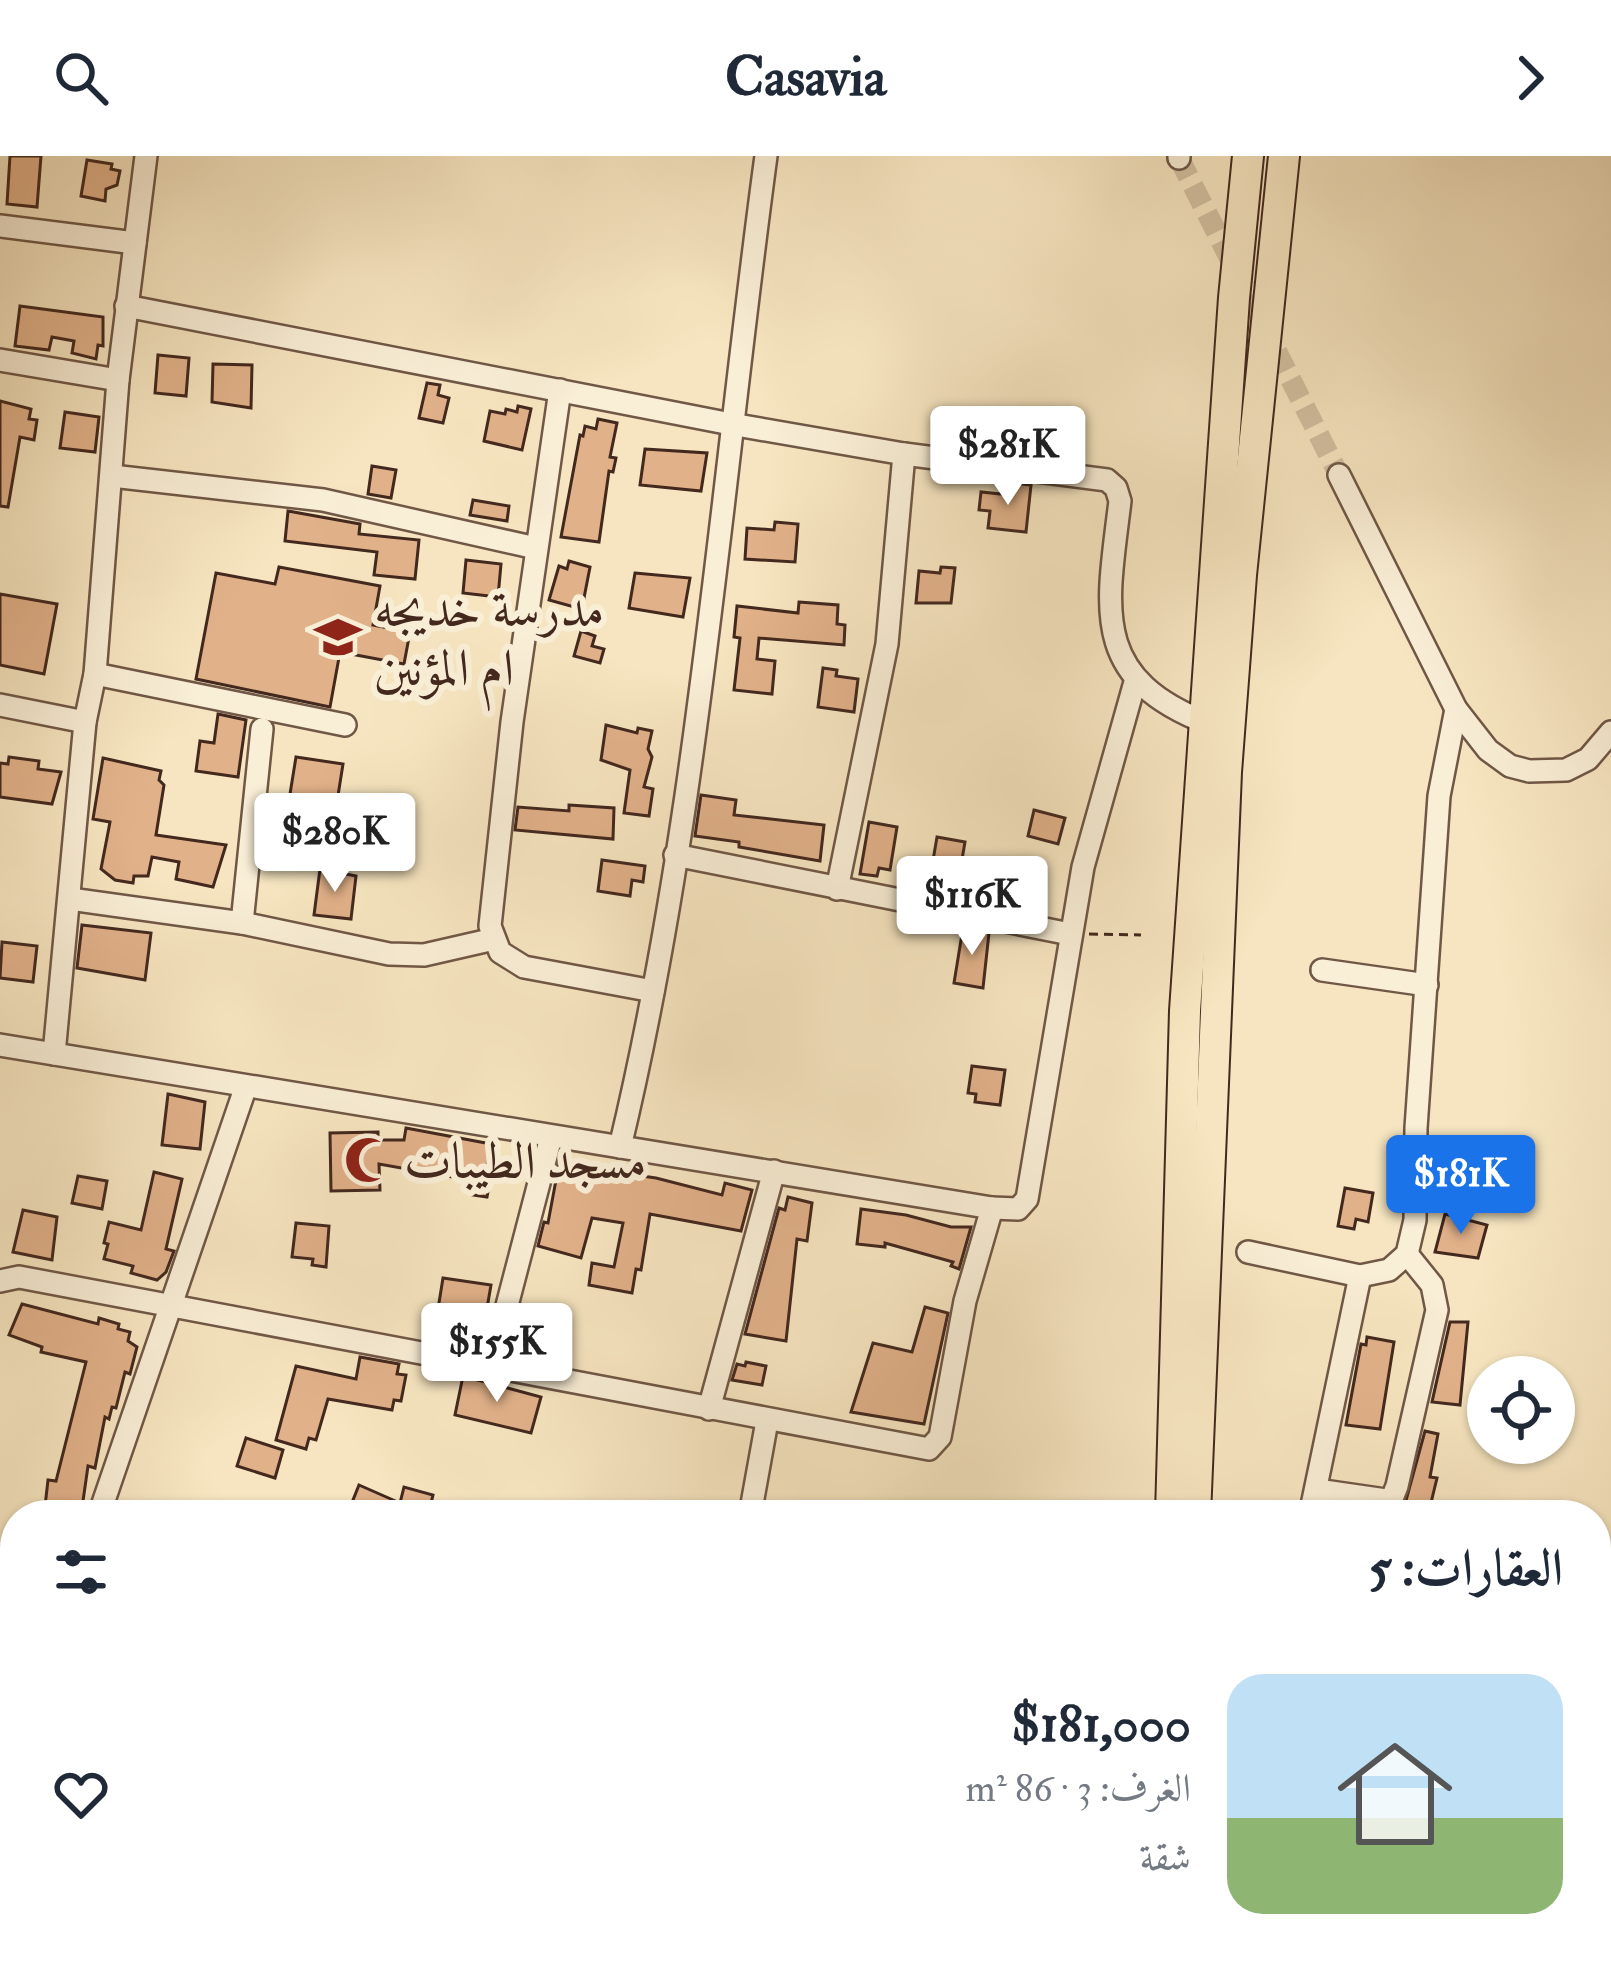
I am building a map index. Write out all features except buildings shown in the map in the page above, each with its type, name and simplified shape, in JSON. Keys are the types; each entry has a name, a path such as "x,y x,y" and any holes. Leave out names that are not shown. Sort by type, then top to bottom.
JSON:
{"highway":[{"path":"1171,1500 1185,1011 1232,320 1248,156"},
{"path":"1196,1500 1226,772 1284,156"}],"street":[{"path":"54,1054 85,722 95,674 118,380 146,156"},
{"path":"620,1147 653,991 705,659 766,156"},
{"path":"0,226 135,243"},
{"path":"126,306 731,424 904,454 1102,478 1113,483 1120,501 1111,612 1120,650 1135,682 1181,713 1207,723"},
{"path":"0,360 118,380"},
{"path":"560,390 489,910 500,952 524,967 653,991"},
{"path":"837,889 887,644 904,454"},
{"path":"112,476 323,500 536,548"},
{"path":"1340,476 1456,709 1488,750 1510,766 1529,771 1566,770 1588,759 1611,732"},
{"path":"95,674 345,725"},
{"path":"0,1045 1018,1209 1027,1199 1083,867 1135,682"},
{"path":"0,705 85,722"},
{"path":"1248,1252 1360,1276 1389,1270 1407,1254 1415,1220 1416,1128 1442,767 1456,709"},
{"path":"242,923 262,730"},
{"path":"675,855 1070,934"},
{"path":"70,899 242,923 389,954 424,955 494,939"},
{"path":"1322,970 1427,985"},
{"path":"104,1500 246,1085"},
{"path":"491,1367 551,1137"},
{"path":"709,1409 775,1172"},
{"path":"0,1280 19,1277 929,1448 940,1437 964,1300 992,1208"},
{"path":"1317,1490 1386,1500 1397,1486 1437,1310 1432,1285 1407,1254"},
{"path":"1314,1500 1360,1276"},
{"path":"753,1500 767,1421"}],"path":[{"path":"1070,934 1141,935"}],"tunnel":[{"path":"1179,158 1339,475"}],"place":[{"name":"مدرسة خديجه ام المؤنين","path":"338,637"},
{"name":"مسجد الطيبات","path":"368,1160"}]}
